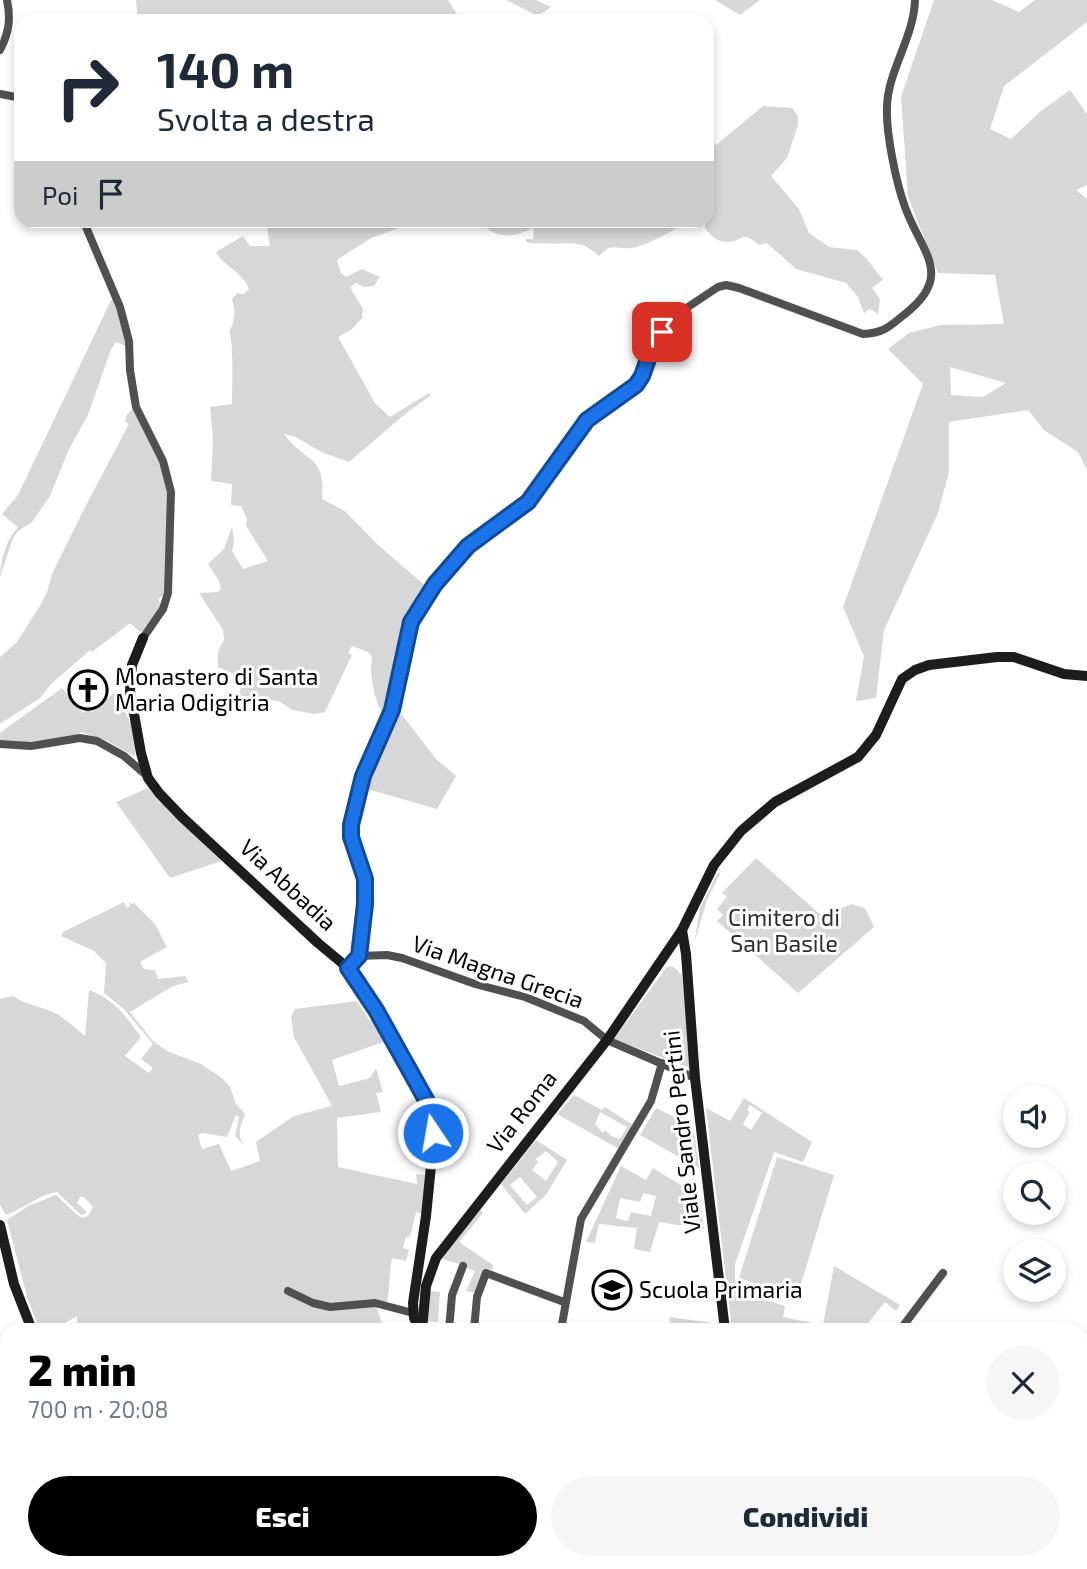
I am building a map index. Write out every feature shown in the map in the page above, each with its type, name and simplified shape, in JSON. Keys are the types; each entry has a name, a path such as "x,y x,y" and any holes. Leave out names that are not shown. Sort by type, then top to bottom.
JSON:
{"street":[{"path":"0,50 9,27 10,12 7,0"},
{"path":"348,968 359,956 365,904 365,879 351,837 363,776 392,710 411,622 435,584 453,562 481,534 528,502 587,420 636,385 653,345 676,315 718,287 726,285 739,288 863,334 881,333 911,310 930,287 929,260 905,208 887,120 888,94 915,18 915,0"},
{"path":"86,228 120,307 129,341 136,407 163,461 171,492 168,593 163,609 143,638"},
{"name":"Via Abbadia","path":"143,638 132,665 130,691 148,778 182,817 348,968 376,1010 430,1107 432,1156 413,1313"},
{"name":"Via Roma","path":"423,1323 426,1286 436,1258 607,1040 682,930 714,865 741,831 775,802 858,757 876,735 896,688 902,679 915,670 929,665 1014,657 1064,674 1087,676"},
{"path":"0,744 31,746 80,738 97,741 124,756 148,778"},
{"name":"Viale Sandro Pertini","path":"682,930 695,1077 724,1323"},
{"name":"Via Magna Grecia","path":"359,956 373,954 402,958 475,984 525,997 584,1021 607,1040 695,1077"},
{"path":"562,1323 581,1219 651,1101 662,1063"},
{"path":"0,1225 14,1284 29,1323"},
{"path":"450,1323 452,1295 463,1266"},
{"path":"475,1323 477,1297 486,1273 565,1302"},
{"path":"905,1323 943,1273"},
{"path":"288,1291 313,1303 330,1307 375,1303 413,1313 417,1323"}],"green space":[{"path":"136,0 448,0 457,14 137,14"},
{"path":"506,0 536,0 551,7 541,14 534,14"},
{"path":"715,0 760,0 740,15"},
{"path":"934,0 992,0 1019,12 1035,0 1087,0 1087,22 1004,86 990,129 1011,139 1041,111 1070,90 1087,114 1087,185 1076,190 1087,199 1087,470 1078,452 1044,430 1028,410 949,422 949,472 938,513 884,630 876,698 856,701 864,656 843,607 923,384 888,349 909,333 940,325 1004,324 995,275 938,273 908,197 901,97","holes":["950,367 1006,383 983,397 951,395"]},
{"path":"763,106 792,108 798,116 798,125 787,158 771,176 799,209 809,233 829,247 857,250 866,258 883,280 872,288 880,299 878,314 870,309 864,313 858,297 846,283 796,269 767,243 759,245 745,237 730,242 714,238 705,228 714,228 714,143 716,145"},
{"path":"267,228 399,228 371,238 337,260 341,273 346,277 362,269 380,277 374,286 364,287 356,283 350,287 363,309 362,318 351,330 338,337 375,403 390,417 429,393 431,395 349,462 284,434 317,466 321,474 322,499 345,511 378,545 428,588 407,622 385,716 373,688 372,657 368,652 352,646 348,653 352,655 325,712 314,714 292,710 279,701 247,697 243,702 239,699 241,686 236,675 218,667 218,651 224,640 223,630 199,593 218,592 221,589 208,564 224,549 232,527 232,551 243,569 268,561 246,526 247,519 241,506 231,505 232,484 211,481 213,438 210,407 232,404 229,331 234,315 232,299 237,293 244,294 249,289 216,252 243,236 250,246 270,246"},
{"path":"487,228 532,228 512,235"},
{"path":"534,228 676,228 645,244 631,248 608,248 599,256 579,244 526,242 526,239 533,239"},
{"path":"114,294 127,331 135,412 157,453 170,487 167,593 158,599 161,606 143,631 140,632 130,623 92,652 90,650 51,684 40,698 0,724 0,657 17,642 41,604 53,572 129,424 125,422 127,414 133,409 129,393 128,347 116,342 111,349 88,415 69,449 50,496 32,522 18,531 13,538 0,577 5,550 18,527 2,514 18,495"},
{"path":"62,688 83,713 88,708 92,712 114,693 130,722 135,755 81,732 78,735 26,742 0,740 0,733"},
{"path":"402,715 436,759 456,776 437,809 364,788 392,721"},
{"path":"148,788 225,860 170,878 116,802"},
{"name":"Cimitero di San Basile","path":"756,858 822,916 852,904 865,908 874,927 798,993 717,921 723,915 717,909 727,897 722,893"},
{"path":"718,872 720,874 707,900 694,944 700,908"},
{"path":"129,901 155,924 167,947 140,962 144,969 155,970 158,979 185,976 189,982 173,986 130,1012 153,1041 167,1051 201,1064 230,1087 236,1104 245,1114 240,1134 244,1145 235,1136 239,1117 236,1115 227,1137 202,1133 198,1135 202,1149 219,1144 231,1171 260,1161 256,1142 294,1116 332,1106 294,1037 291,1017 295,1009 357,1001 369,1020 374,1017 386,1041 332,1060 339,1086 370,1078 376,1068 383,1092 376,1093 381,1112 337,1118 338,1167 417,1184 416,1174 428,1175 421,1214 416,1212 410,1237 406,1237 403,1248 409,1250 406,1261 392,1258 387,1303 376,1305 382,1323 77,1323 77,1316 65,1323 37,1323 28,1300 7,1220 28,1206 56,1195 82,1218 88,1216 93,1207 84,1197 80,1197 77,1203 87,1212 80,1214 57,1192 43,1196 6,1215 0,1205 0,999 13,996 57,1014 85,1036 89,990 98,994 119,1009 141,1037 125,1056 149,1073 153,1068 141,1059 153,1044 124,1009 104,993 106,963 94,951 61,936 63,932 124,902 127,908 130,906"},
{"path":"670,966 682,975 692,1069 614,1039"},
{"path":"574,1095 602,1110 605,1107 633,1125 619,1149 557,1114","holes":["600,1112 627,1127 620,1139 605,1130 603,1133 595,1124"]},
{"path":"744,1098 812,1142 803,1162 774,1152 735,1264 735,1280 760,1298 785,1306 783,1317 813,1323 731,1323 706,1108 730,1121","holes":["750,1105 762,1113 751,1130 743,1124 750,1112 747,1110"]},
{"path":"656,1108 693,1126 699,1168 640,1135"},
{"path":"536,1140 567,1160 546,1195 525,1214 501,1184","holes":["546,1151 558,1162 546,1181 532,1170 538,1162 536,1159","520,1177 537,1197 527,1205 510,1185"]},
{"path":"777,1157 834,1175 797,1297 739,1278"},
{"path":"621,1166 646,1180 653,1168 700,1197 704,1229 659,1222 650,1252 634,1249 637,1228 599,1224 595,1243 586,1242","holes":["643,1193 656,1196 651,1216 631,1212 628,1221 616,1218 620,1198 640,1202"]},
{"path":"479,1207 483,1213 459,1242 493,1265 492,1270 484,1268 475,1293 466,1291 475,1271 442,1259"},
{"path":"834,1266 900,1305 896,1311 885,1302 868,1323 823,1323"},
{"path":"429,1291 440,1292 438,1322 426,1321"},
{"path":"669,1317 713,1323 670,1323"}],"place":[{"name":"Monastero di Santa Maria Odigitria","path":"88,690"},
{"name":"Scuola Primaria","path":"612,1290"}],"route":[{"path":"433,1133 430,1107 376,1010 348,968 359,956 365,904 365,879 351,831 363,776 392,710 407,637 418,609 435,584 468,546 528,502 587,420 636,385 653,345 662,332"}]}
